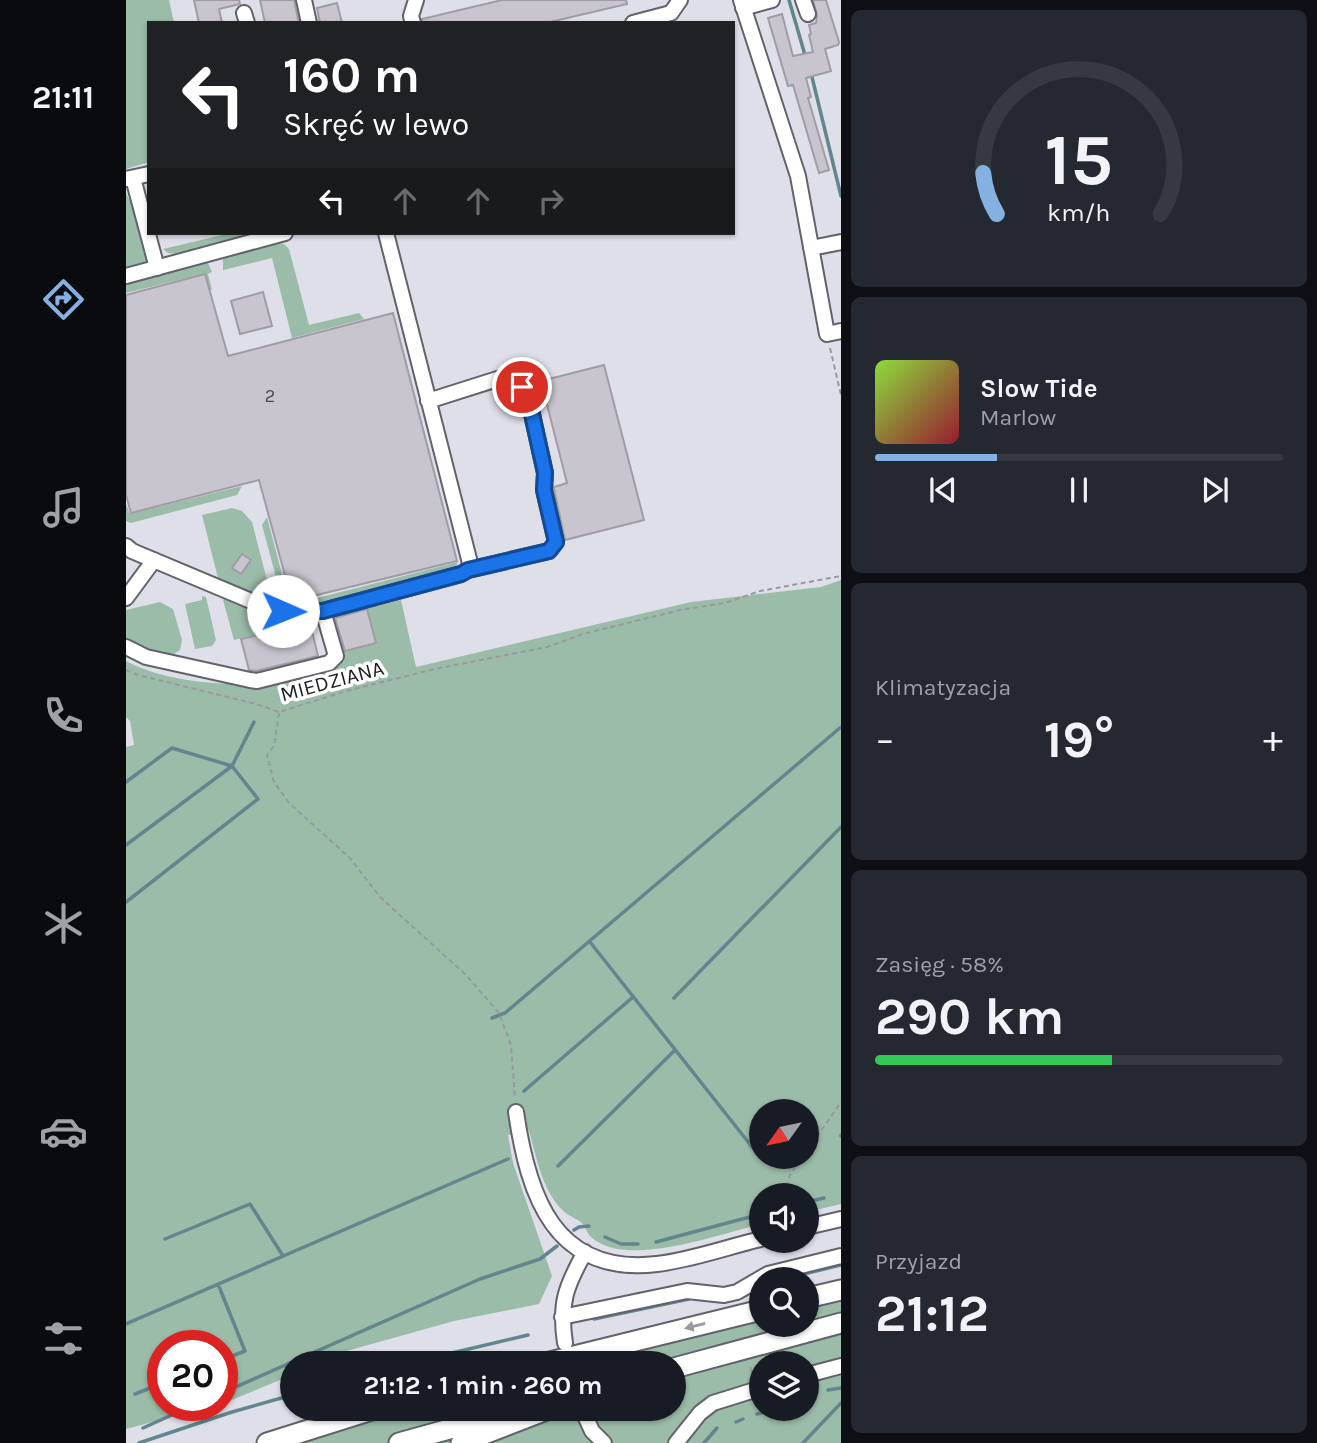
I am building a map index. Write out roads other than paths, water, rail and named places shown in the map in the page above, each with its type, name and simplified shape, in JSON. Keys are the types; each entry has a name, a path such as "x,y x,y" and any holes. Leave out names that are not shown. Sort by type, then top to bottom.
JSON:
{"highway":[{"path":"819,1295 841,1290"},
{"path":"595,1351 749,1313"},
{"path":"686,1365 841,1324"},
{"path":"267,1443 337,1421"},
{"path":"399,1443 478,1421"},
{"path":"461,1443 518,1421"}],"street":[{"path":"304,0 309,21"},
{"path":"412,21 411,16 416,0"},
{"path":"641,21 671,13 680,0"},
{"path":"772,0 742,4 798,176 811,248 834,332"},
{"path":"130,178 147,235"},
{"path":"147,235 157,268"},
{"path":"126,276 278,235"},
{"path":"386,235 470,563 468,570"},
{"path":"811,248 841,242"},
{"path":"126,546 132,551 263,606 283,611 323,611 468,570 549,551 556,542 544,490 545,473 528,396 510,375 428,401"},
{"path":"126,598 154,560"},
{"path":"126,647 176,664 257,681 334,660 336,656 323,611"},
{"path":"516,1112 526,1163 537,1200 554,1227 574,1246 612,1262 644,1265 671,1262 749,1241"},
{"path":"819,1224 841,1219"},
{"path":"565,1343 562,1317 569,1280 585,1252"},
{"path":"562,1317 687,1291 724,1295 737,1292 768,1274 841,1256"},
{"path":"819,1372 841,1366"},
{"path":"676,1443 708,1406 749,1387"},
{"path":"588,1421 604,1443"}],"waterway":[{"path":"789,0 805,55"},
{"path":"811,73 841,196"},
{"path":"126,902 258,799 232,766 254,722"},
{"path":"492,1018 505,1013 841,727"},
{"path":"126,782 172,748 232,766"},
{"path":"126,845 232,766"},
{"path":"674,998 841,827"},
{"path":"590,942 749,1143"},
{"path":"524,1091 633,997"},
{"path":"558,1166 675,1050"},
{"path":"126,1324 508,1159"},
{"path":"819,1199 824,1198"},
{"path":"165,1239 250,1204 283,1256"},
{"path":"656,1242 749,1217"},
{"path":"574,1230 589,1226"},
{"path":"605,1237 621,1244 638,1244"},
{"path":"238,1386 480,1279 540,1259 557,1246"},
{"path":"819,1270 841,1265"},
{"path":"218,1284 237,1330"},
{"path":"594,1319 689,1299"},
{"path":"238,1334 245,1351 238,1354"},
{"path":"460,1351 528,1335"},
{"path":"828,1390 841,1388"},
{"path":"135,1394 147,1389"},
{"path":"139,1443 280,1398"},
{"path":"803,1443 841,1403"},
{"path":"736,1422 743,1419"},
{"path":"143,1428 159,1421"},
{"path":"704,1443 717,1428"}]}
